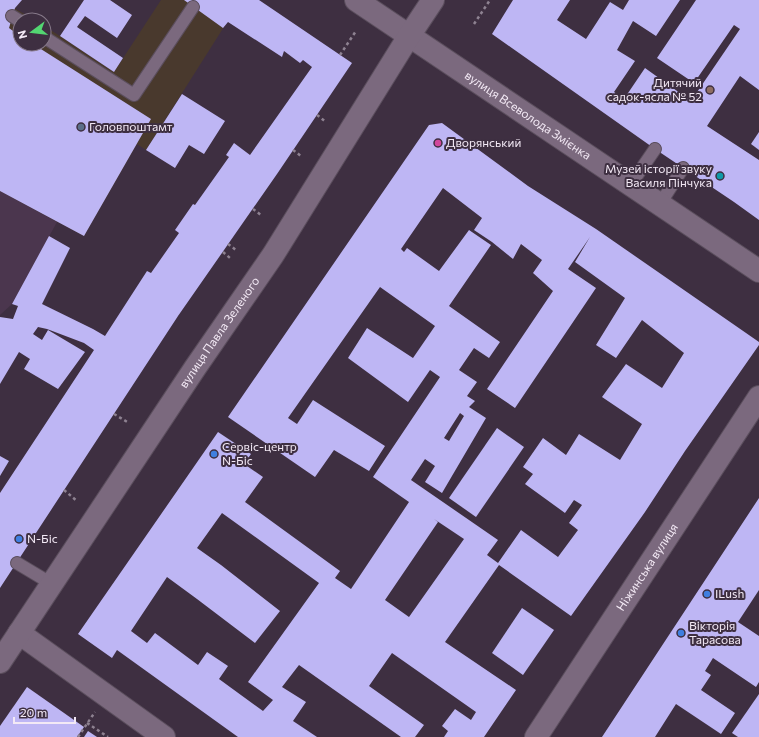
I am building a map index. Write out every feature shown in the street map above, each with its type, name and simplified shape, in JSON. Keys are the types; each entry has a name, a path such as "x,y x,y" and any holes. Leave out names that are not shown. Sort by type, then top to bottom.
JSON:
{"street":[{"name":"вулиця Всеволода Змієнка","path":"356,0 759,271"},
{"name":"вулиця Павла Зеленого","path":"0,662 195,368 273,255 433,0"},
{"name":"Ніжинська вулиця","path":"536,737 759,397"},
{"path":"19,633 164,737"}],"lane":[{"path":"52,42 134,95 193,7"},
{"path":"631,184 655,148"},
{"path":"660,204 684,168"},
{"path":"17,563 52,584"}],"path":[{"path":"474,24 490,0"},
{"path":"340,55 356,31"},
{"path":"317,115 326,122"},
{"path":"293,150 301,156"},
{"path":"253,209 261,215"},
{"path":"228,244 236,250"},
{"path":"223,252 230,258"},
{"path":"114,414 129,423"},
{"path":"64,490 77,501"},
{"path":"87,723 108,737"},
{"path":"78,737 84,729"}],"shaded area":[{"name":"Головпоштамт","path":"0,0 21,12 12,12 12,52 52,52 52,31 114,72 161,0 241,0 146,150 137,144 84,236 0,191"},
{"path":"0,191 57,222 12,304 0,315"}],"building":[{"name":"Головпоштамт","path":"0,0 22,0 15,8 14,12 12,12 9,28 12,30 12,52 46,52 151,119 84,236 0,191"},
{"path":"84,0 110,0 132,15 117,38 85,16 77,27 123,58 114,72 60,36"},
{"path":"184,0 259,0 352,63 178,316 0,588 0,493 94,350 84,343 47,329 38,327 33,334 42,340 48,330 85,352 58,389 24,369 30,359 19,352 0,384 0,317 13,319 18,306 12,304 49,236 70,248 42,304 105,336 147,271 151,273 179,233 175,230 193,204 195,205 229,157 226,155 234,143 250,155 312,67 303,60 300,63 284,51 282,57 228,22 223,28"},
{"path":"513,0 570,0 557,20 586,39 610,2 623,10 629,0 680,0 656,36 633,21 617,50 635,61 614,92 624,99 645,68 691,101 740,29 734,25 694,83 657,58 696,0 759,0 759,90 740,76 707,126 759,160 759,220 492,34"},
{"path":"182,94 225,121 204,154 189,145 175,168 146,150"},
{"path":"442,123 528,186 596,229 759,342 759,345 685,451 645,512 571,616 499,565 445,642 516,690 484,737 444,737 448,731 442,726 455,709 471,720 476,712 392,653 369,686 424,725 415,737 401,737 299,665 282,687 306,702 293,721 317,737 238,737 117,650 112,658 78,634 218,432 251,454 244,464 263,477 245,502 340,571 335,578 351,589 409,502 373,477 440,377 430,370 408,402 348,358 367,328 413,358 435,326 380,287 288,418 297,424 313,400 385,446 369,471 334,450 315,477 228,417 429,125","holes":["443,188 482,218 474,230 513,259 521,244 542,260 533,273 553,291 487,389 515,408 596,288 568,269 590,237 575,262 625,298 596,345 616,358 642,320 684,353 662,388 626,364 602,397 642,424 620,460 579,434 566,455 543,438 523,467 533,474 525,484 565,513 574,500 582,505 569,523 578,530 558,557 521,530 498,563 487,555 498,540 411,480 425,459 435,466 425,482 442,493 486,418 469,407 475,401 467,396 477,382 459,370 474,348 489,358 500,342 449,306 491,245 469,230 439,271 407,248 404,252 401,249","460,413 464,416 449,441 444,438","222,513 319,583 248,682 273,700 263,711 219,679 228,666 207,652 198,665 155,633 147,643 131,631 167,577 255,643 280,611 197,548","434,519 464,539 409,617 385,600 438,522"]},
{"path":"759,132 759,150 751,144"},
{"path":"497,428 524,447 476,517 449,498"},
{"path":"0,456 9,461 0,476"},
{"path":"759,498 759,590 738,622 759,636 759,682 756,687 713,658 705,671 711,675 701,690 735,713 721,734 676,704 655,737 602,737"},
{"path":"522,608 554,630 523,675 492,653"},
{"path":"27,687 84,727 77,737 0,737 0,726"},
{"path":"759,694 759,737 738,737 732,733"},
{"path":"88,731 97,737 84,737"}],"place":[{"name":"Дитячий садок-ясла № 52","path":"710,90"},
{"name":"Головпоштамт","path":"81,127"},
{"name":"Дворянський","path":"438,143"},
{"name":"Музей історії звуку Василя Пінчука","path":"720,176"},
{"name":"Сервіс-центр N-Біс","path":"214,454"},
{"name":"N-Біс","path":"19,539"},
{"name":"ILush","path":"707,594"},
{"name":"Вікторія Тарасова","path":"681,633"}]}
